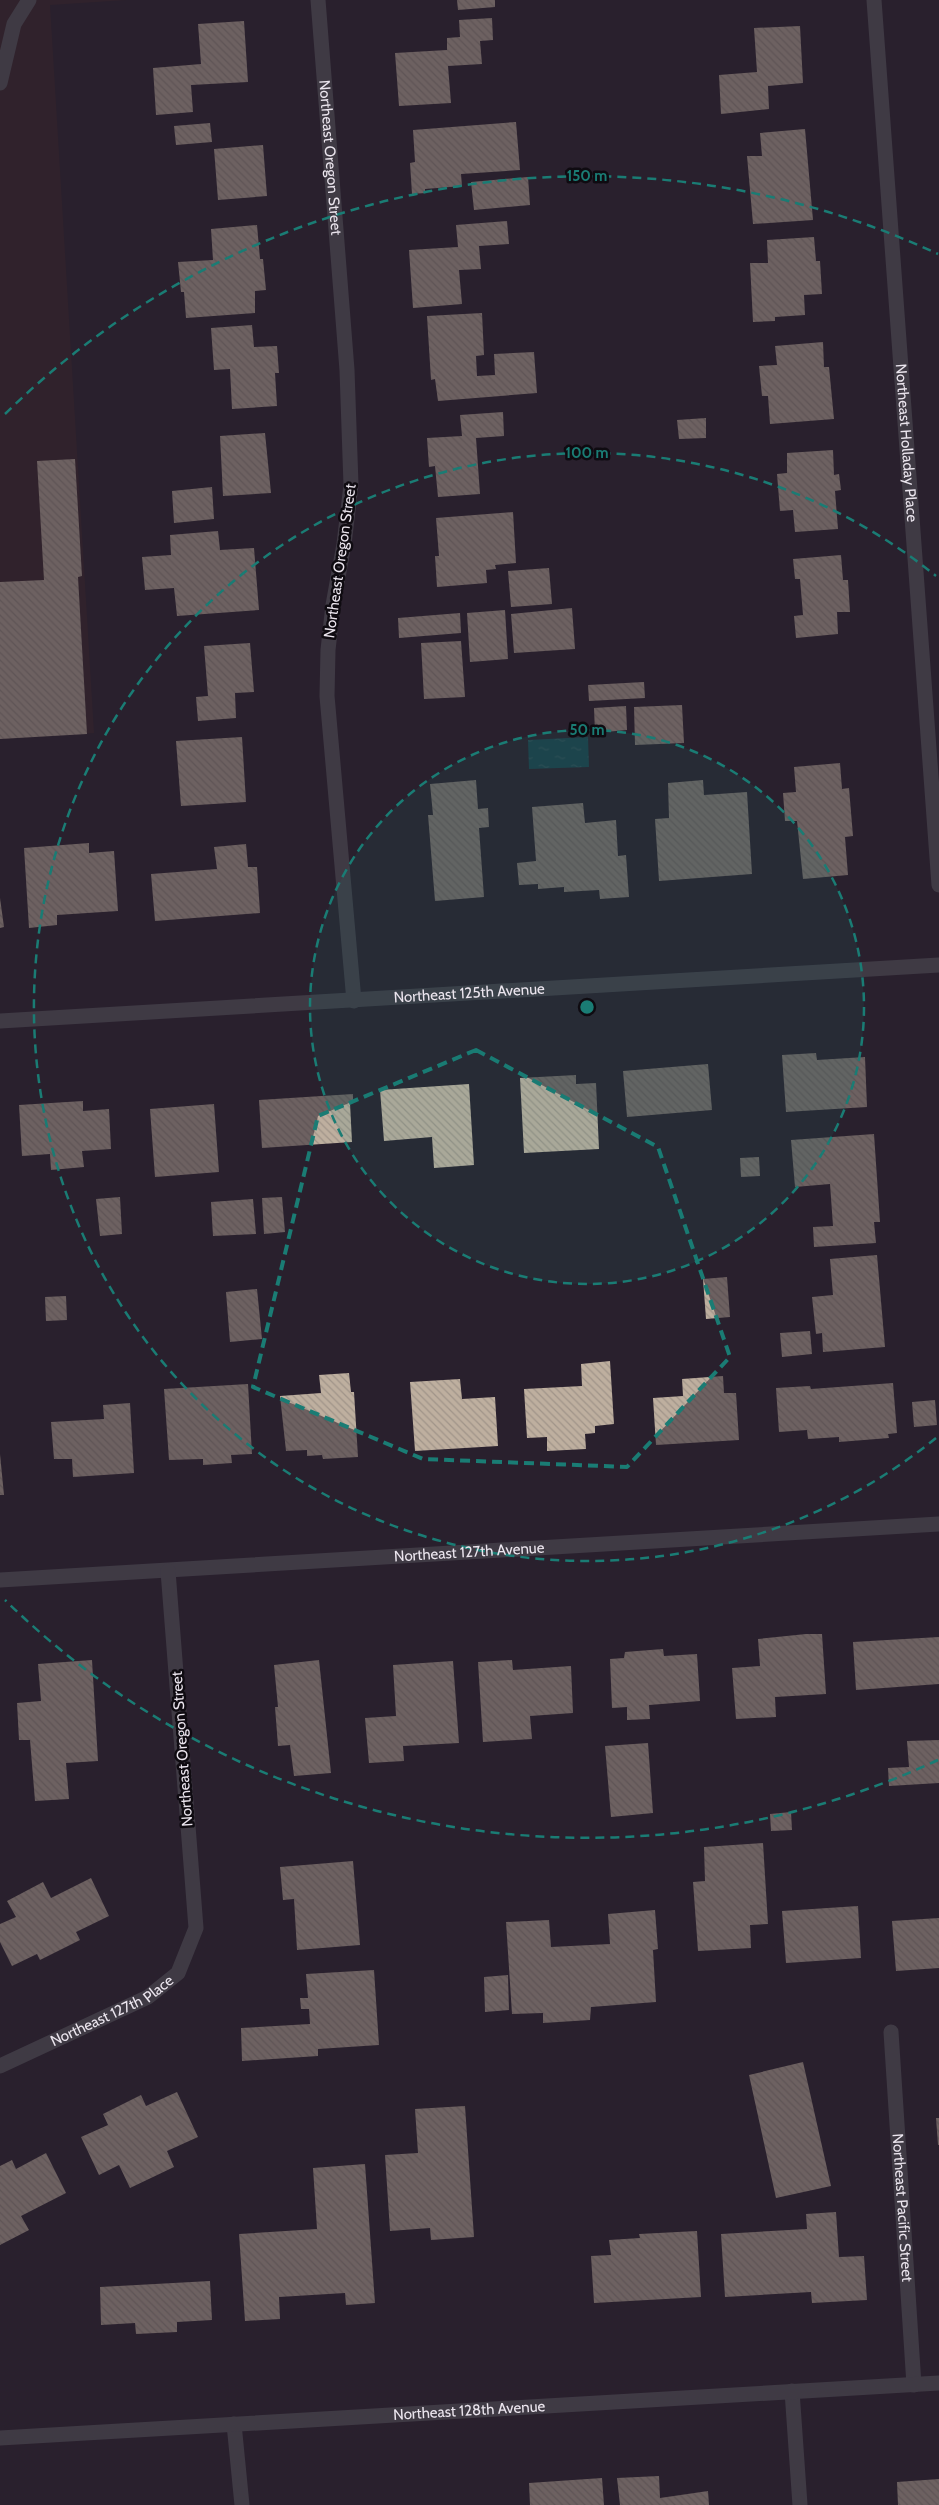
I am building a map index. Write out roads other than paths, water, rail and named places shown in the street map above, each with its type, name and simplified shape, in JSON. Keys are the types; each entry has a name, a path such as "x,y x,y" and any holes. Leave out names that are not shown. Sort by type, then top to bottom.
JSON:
{"street":[{"path":"0,82 14,24 29,0"},
{"name":"Northeast Oregon Street","path":"318,0 347,370 351,468 345,534 330,632 327,696 354,1001"},
{"name":"Northeast Holladay Place","path":"874,0 939,885"},
{"name":"Northeast 125th Avenue","path":"0,1021 939,965"},
{"name":"Northeast 127th Avenue","path":"0,1580 939,1524"},
{"name":"Northeast Oregon Street","path":"168,1571 196,1928"},
{"name":"Northeast 127th Place","path":"0,2066 148,1997 178,1972 196,1928"},
{"name":"Northeast Pacific Street","path":"891,2032 914,2385"},
{"name":"Northeast 128th Avenue","path":"0,2438 939,2383"},
{"path":"792,2391 800,2505"},
{"path":"234,2424 242,2505"}],"water":[{"path":"588,737 589,767 529,769 528,740"}]}
